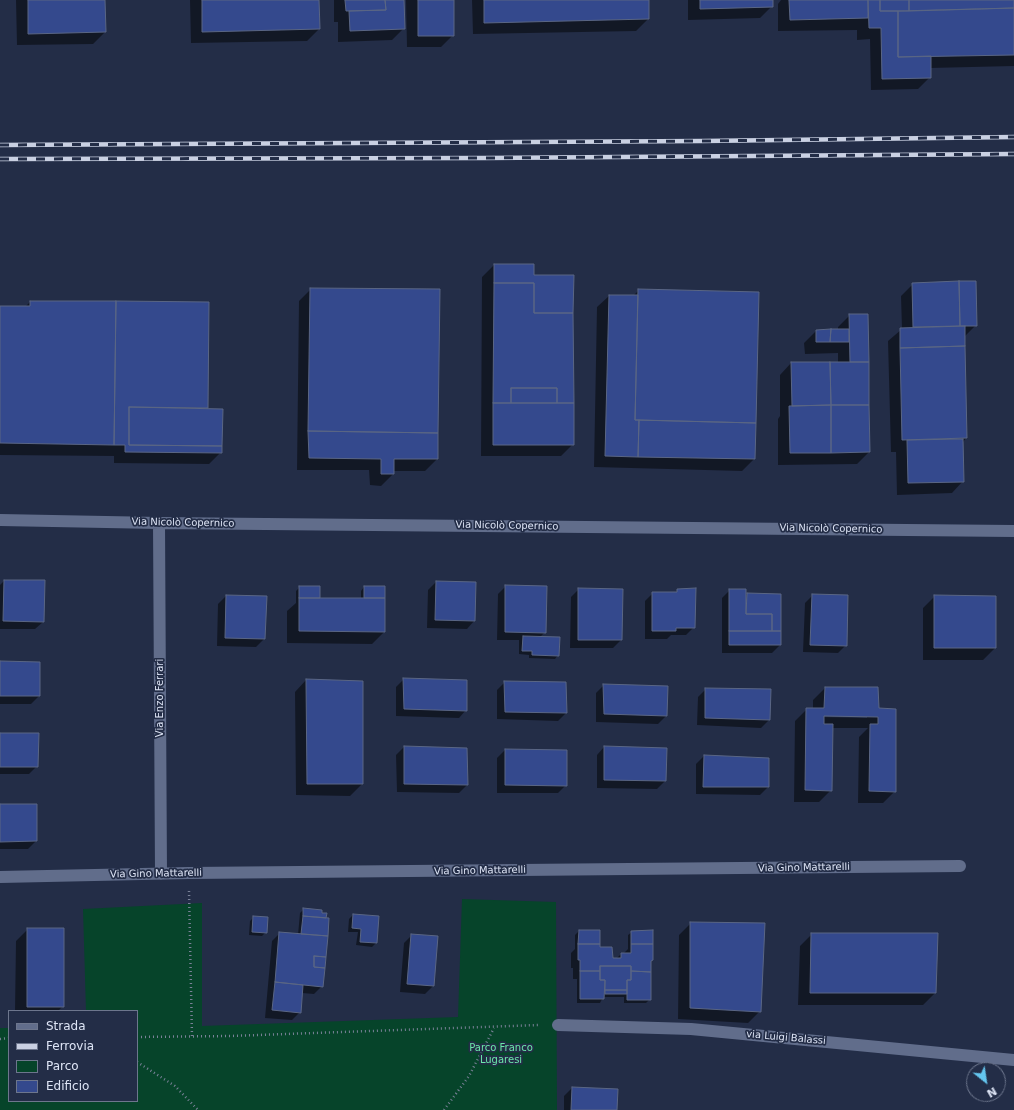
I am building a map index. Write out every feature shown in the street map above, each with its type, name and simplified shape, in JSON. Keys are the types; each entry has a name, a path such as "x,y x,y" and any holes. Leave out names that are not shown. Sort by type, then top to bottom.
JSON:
{"street":[{"name":"Via Nicolò Copernico","path":"0,520 159,523 1014,531"},
{"name":"Via Enzo Ferrari","path":"159,523 161,874"},
{"name":"Via Gino Mattarelli","path":"0,877 189,873 960,866"},
{"name":"via Luigi Balassi","path":"558,1025 691,1029 1014,1060"}],"path":[{"path":"189,873 192,1036"},
{"path":"138,1037 558,1025"},
{"path":"444,1110 469,1076 494,1027"},
{"path":"138,1063 175,1086 198,1110"}],"green space":[{"name":"Parco Franco Lugaresi","path":"462,899 556,902 557,1110 0,1110 0,1028 8,1028 8,1102 138,1102 138,1010 86,1010 83,909 202,903 202,1026 458,1017"}],"building":[{"path":"28,0 105,0 106,32 28,34"},
{"path":"202,0 319,0 320,29 202,32"},
{"path":"345,0 385,0 386,10 346,11"},
{"path":"385,0 404,0 405,29 350,31 349,11 386,10"},
{"path":"418,0 454,0 454,36 418,36"},
{"path":"484,0 649,0 649,19 484,23"},
{"path":"700,0 773,0 773,7 700,9"},
{"path":"789,0 868,0 868,18 790,20"},
{"path":"868,0 880,0 880,11 898,11 898,57 931,56 931,78 882,79 881,28 869,28"},
{"path":"880,0 909,0 909,11 880,11"},
{"path":"909,0 1014,0 1014,8 909,11"},
{"path":"1014,8 1014,55 898,57 898,11"},
{"path":"494,264 534,264 534,275 574,275 573,313 534,313 534,283 494,283"},
{"path":"959,281 960,326 913,327 912,283"},
{"path":"959,281 976,281 977,326 960,326"},
{"path":"494,283 534,283 534,313 573,313 574,403 557,403 557,388 511,388 511,403 493,403"},
{"path":"310,288 440,289 438,433 308,431"},
{"path":"638,289 759,292 756,423 635,420"},
{"path":"609,295 638,295 635,420 639,420 638,457 605,456"},
{"path":"30,301 116,301 114,445 0,443 0,306 30,306"},
{"path":"116,301 209,302 208,408 129,407 129,445 222,446 222,453 125,452 125,445 114,445"},
{"path":"849,314 868,314 869,362 850,362"},
{"path":"965,326 965,346 900,348 900,328"},
{"path":"831,329 830,342 816,342 816,330"},
{"path":"831,329 849,329 849,342 830,342"},
{"path":"965,346 967,438 902,440 900,348"},
{"path":"791,362 830,362 831,405 792,406"},
{"path":"830,362 869,362 869,405 831,405"},
{"path":"511,388 557,388 557,403 511,403"},
{"path":"493,403 574,403 574,445 493,445"},
{"path":"831,405 869,405 870,452 831,453"},
{"path":"831,405 831,453 790,453 789,406"},
{"path":"129,407 223,409 222,446 129,445"},
{"path":"639,420 756,423 755,459 638,457"},
{"path":"308,431 438,433 438,459 394,459 394,474 381,474 381,459 309,458"},
{"path":"963,439 964,482 908,483 907,440"},
{"path":"4,580 45,580 44,622 3,621"},
{"path":"436,581 476,582 475,621 435,620"},
{"path":"505,585 547,586 546,633 505,632"},
{"path":"299,586 320,586 320,598 299,598"},
{"path":"364,586 385,586 385,598 364,598"},
{"path":"578,588 623,589 622,640 578,640"},
{"path":"696,588 695,628 676,628 676,631 652,631 652,592 677,592 677,589"},
{"path":"729,589 746,589 746,614 772,614 772,631 729,631"},
{"path":"747,593 781,594 781,631 772,631 772,614 746,614"},
{"path":"812,594 848,595 847,646 810,645"},
{"path":"226,595 267,596 265,639 225,638"},
{"path":"934,595 996,596 996,648 934,648"},
{"path":"299,598 385,598 385,632 299,631"},
{"path":"729,631 781,631 781,645 729,645"},
{"path":"523,636 560,637 559,656 532,655 532,651 522,651"},
{"path":"0,661 40,662 40,696 0,696"},
{"path":"403,678 467,680 467,711 404,709"},
{"path":"306,679 363,681 363,784 307,784"},
{"path":"504,681 566,682 567,713 505,712"},
{"path":"603,684 668,686 667,716 604,714"},
{"path":"825,687 878,687 879,708 896,709 896,792 869,791 870,724 878,724 878,717 824,716 824,724 833,724 832,791 805,790 806,708 824,708"},
{"path":"705,688 771,689 770,720 705,718"},
{"path":"0,733 39,733 38,767 0,767"},
{"path":"404,746 467,748 468,785 404,784"},
{"path":"604,746 667,748 666,781 604,780"},
{"path":"505,749 567,750 567,786 505,785"},
{"path":"704,755 769,758 769,787 703,787"},
{"path":"0,804 37,804 37,841 0,842"},
{"path":"303,908 322,910 322,913 327,913 326,918 303,916"},
{"path":"353,914 379,916 377,943 360,942 361,929 352,928"},
{"path":"253,916 268,917 267,933 252,932"},
{"path":"303,916 329,918 328,936 301,934"},
{"path":"690,922 765,923 761,1012 690,1008"},
{"path":"27,928 64,928 64,1007 27,1007"},
{"path":"579,930 600,930 600,944 578,944"},
{"path":"653,930 653,944 631,944 631,931"},
{"path":"279,932 328,936 326,957 314,956 314,967 325,968 323,987 275,982"},
{"path":"811,933 938,933 936,993 810,993"},
{"path":"411,934 438,936 434,986 407,984"},
{"path":"578,944 600,944 600,947 612,947 613,958 621,958 621,953 631,953 631,944 653,944 651,972 631,971 631,966 600,966 600,971 580,971"},
{"path":"314,956 326,957 325,968 314,967"},
{"path":"600,966 631,966 631,980 627,980 627,990 605,990 605,980 600,980"},
{"path":"580,971 600,971 600,980 605,980 604,999 580,999"},
{"path":"631,971 651,972 651,1000 627,1000 627,980 631,980"},
{"path":"275,982 303,985 301,1013 272,1010"},
{"path":"605,990 627,990 627,994 605,994"},
{"path":"572,1087 618,1089 617,1110 571,1110"}],"railway":[{"path":"0,145 703,141 1014,137"},
{"path":"0,159 486,158 1014,154"}]}
